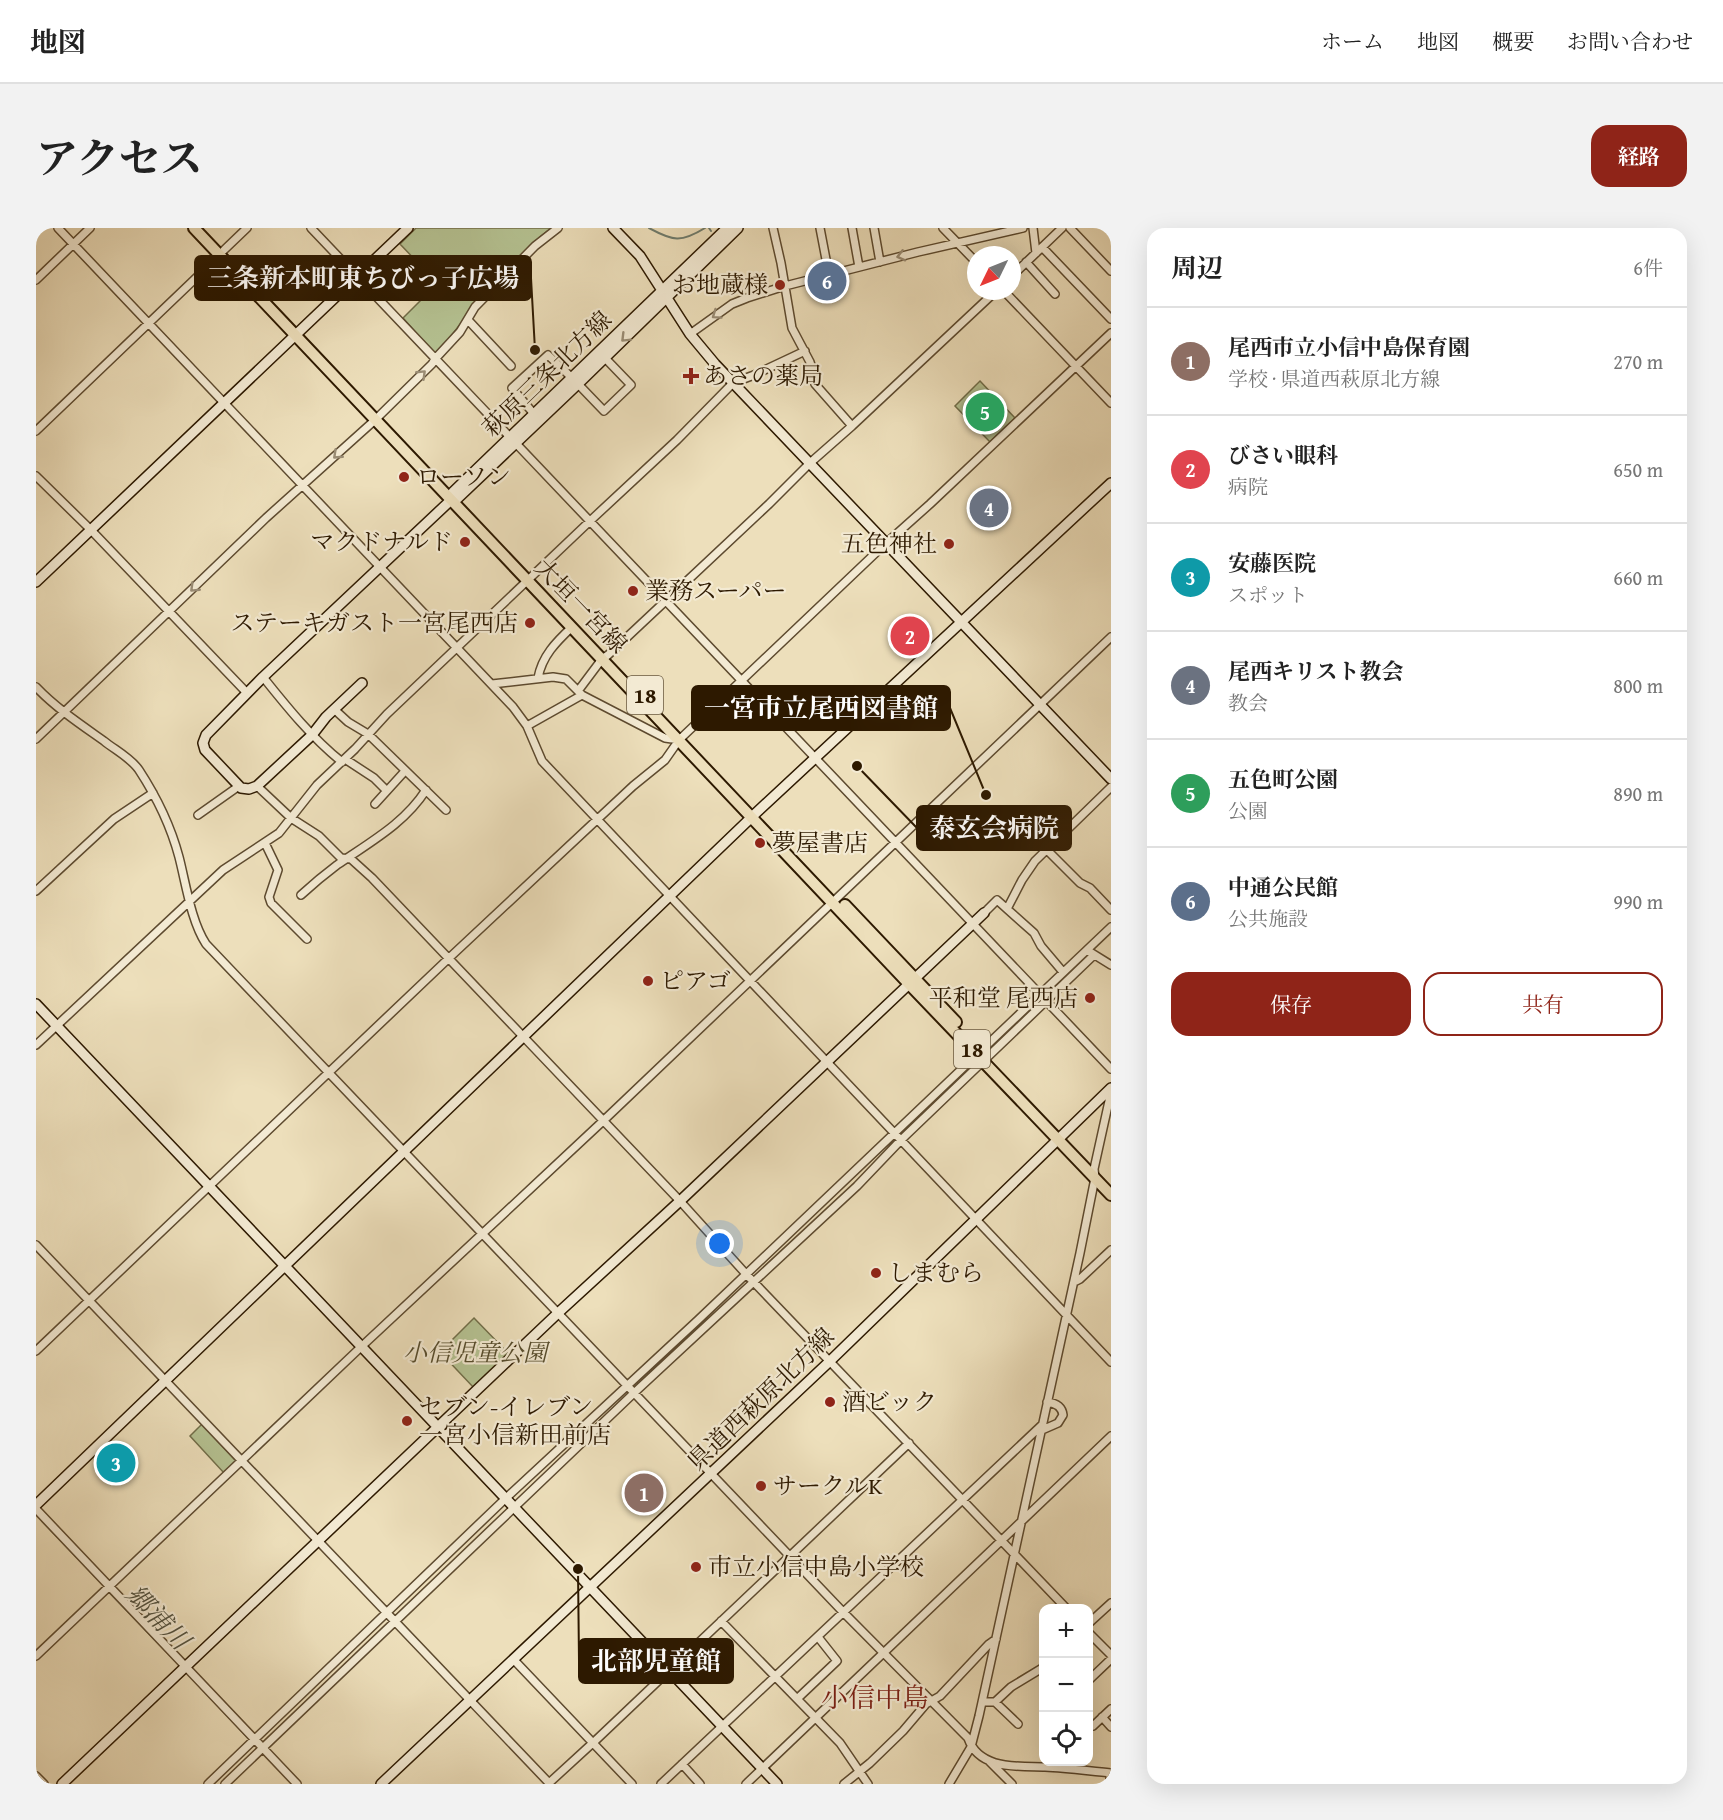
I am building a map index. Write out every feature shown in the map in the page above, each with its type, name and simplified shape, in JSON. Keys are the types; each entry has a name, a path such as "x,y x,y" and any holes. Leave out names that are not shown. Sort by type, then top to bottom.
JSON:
{"main road":[{"name":"大垣一宮線","path":"194,228 222,253 454,497 1094,1173 1111,1195"},
{"name":"大垣一宮線","path":"203,228 222,253"},
{"name":"大垣一宮線","path":"529,578 572,627 605,657"},
{"name":"大垣一宮線","path":"1094,1173 1111,1187"}],"street":[{"path":"58,228 513,707 527,726 542,761 596,820 1110,1359"},
{"path":"36,280 90,228"},
{"path":"36,431 247,228"},
{"path":"311,228 1111,1069"},
{"path":"36,582 408,228"},
{"path":"36,739 266,518 378,417 432,364 460,332 475,307 535,246 558,228"},
{"path":"613,228 640,256 690,334 733,382 1111,779"},
{"name":"萩原三条北方線","path":"239,786 205,750 203,743 206,735 263,677 381,568 512,441 605,358 727,228"},
{"name":"萩原三条北方線","path":"512,441 534,414 571,377 738,228"},
{"path":"773,228 792,328 805,351 815,377 815,384 852,426"},
{"path":"820,228 829,275"},
{"path":"852,228 859,267"},
{"path":"874,228 880,262"},
{"path":"944,228 967,252"},
{"path":"690,334 732,304 784,286 1023,228"},
{"path":"1033,228 1039,250 1111,319"},
{"path":"1021,267 1062,228"},
{"path":"1070,228 1111,271"},
{"path":"1026,262 1055,294"},
{"path":"527,726 580,693 605,657 986,300"},
{"path":"1013,300 1111,404"},
{"path":"468,320 511,366"},
{"path":"36,1351 448,959 633,786 665,760 681,738 741,680 1111,333"},
{"path":"36,1045 223,870 279,833 317,785 368,734 529,578 677,440 733,382 754,375 805,351"},
{"path":"534,414 512,388 548,355 571,377"},
{"path":"578,384 604,411 631,385 605,358"},
{"path":"36,476 247,693"},
{"path":"297,1784 36,1507 755,815 1111,483"},
{"path":"538,678 546,656 572,627"},
{"path":"36,1656 1111,637"},
{"path":"263,677 312,735 344,760 374,778 386,790"},
{"path":"492,684 553,677 566,680 580,693 665,738 681,738"},
{"path":"198,815 239,786 249,789 257,786 312,735 326,717 362,683"},
{"path":"36,687 64,713 137,768 153,793 172,837 189,900 201,937 206,944 789,1556 968,1737 971,1747 1000,1765 1016,1768 1045,1767 1110,1773 1110,1784"},
{"path":"335,710 348,722 368,734 446,810"},
{"path":"375,804 405,771"},
{"path":"257,786 291,818 319,836 341,858 351,859 372,878 680,1201 746,1274 1062,1604"},
{"path":"1007,909 1029,869 1111,787"},
{"path":"301,895 347,858 390,830 417,804 426,790"},
{"path":"36,891 114,819 153,793"},
{"path":"265,843 278,870 269,897 271,903 307,939"},
{"path":"1047,850 1080,884 1090,888 1111,910"},
{"path":"62,1784 997,900 1034,933 1041,946 1063,972"},
{"path":"225,1784 634,1393 857,1186 1040,994 1111,927"},
{"path":"1087,950 1111,965"},
{"path":"208,1784 505,1499 894,1134 1046,1001 1094,955"},
{"path":"36,1004 777,1784"},
{"path":"949,1784 971,1747 982,1701 1074,1282 1110,1090"},
{"name":"県道西萩原北方線","path":"381,1784 830,1361 1110,1090"},
{"path":"36,1245 549,1784 909,1443"},
{"path":"1074,1282 1080,1280 1111,1250"},
{"path":"661,1784 1042,1427 1058,1423 1062,1411 1056,1404 1047,1402"},
{"path":"746,1784 1111,1436"},
{"path":"1093,1620 1111,1603"},
{"path":"721,1621 798,1698 848,1753 868,1784"},
{"path":"798,1698 837,1661 818,1637"},
{"path":"1093,1637 1111,1657 1093,1677"},
{"path":"844,1784 903,1731 931,1700 940,1696 996,1639"},
{"path":"514,1660 632,1784"},
{"path":"995,1702 1011,1687 1039,1670"},
{"path":"982,1701 995,1702 1018,1724"},
{"path":"1093,1726 1111,1709"},
{"path":"1102,1717 1111,1727"},
{"path":"988,1759 1012,1784"},
{"path":"682,1764 700,1784"},
{"path":"36,1776 44,1784"}],"green space":[{"path":"416,228 551,228 469,313 436,355 403,318 430,291 433,282 421,272 421,266 400,244"},
{"path":"980,381 1015,418 990,442 955,406"},
{"name":"小信児童公園","path":"474,1318 509,1354 474,1388 440,1352"},
{"path":"202,1424 236,1461 224,1473 190,1436"}],"waterway":[{"path":"649,228 671,238 690,236 705,228"},
{"name":"郷浦川","path":"42,1521 105,1587"},
{"name":"郷浦川","path":"109,1592 181,1667"},
{"name":"郷浦川","path":"188,1674 250,1740"}],"place":[{"name":"中通公民館","path":"827,281"},
{"name":"お地蔵様","path":"780,285"},
{"name":"三条新本町東ちびっ子広場","path":"535,350"},
{"name":"あさの薬局","path":"691,376"},
{"name":"五色町公園","path":"985,412"},
{"name":"ローソン","path":"404,477"},
{"name":"尾西キリスト教会","path":"989,508"},
{"name":"マクドナルド","path":"465,542"},
{"name":"五色神社","path":"949,544"},
{"name":"業務スーパー","path":"633,591"},
{"name":"ステーキガスト一宮尾西店","path":"530,623"},
{"name":"びさい眼科","path":"910,636"},
{"name":"泰玄会病院","path":"857,766"},
{"name":"一宮市立尾西図書館","path":"986,795"},
{"name":"夢屋書店","path":"760,843"},
{"name":"ピアゴ","path":"648,981"},
{"name":"平和堂 尾西店","path":"1090,998"},
{"name":"しまむら","path":"876,1273"},
{"name":"酒ビック","path":"830,1402"},
{"name":"セブン-イレブン 一宮小信新田前店","path":"407,1421"},
{"name":"安藤医院","path":"116,1463"},
{"name":"サークルK","path":"761,1486"},
{"name":"尾西市立小信中島保育園","path":"644,1493"},
{"name":"市立小信中島小学校","path":"696,1567"},
{"name":"北部児童館","path":"578,1569"}],"district":[{"name":"小信中島","path":"875,1698"}]}
